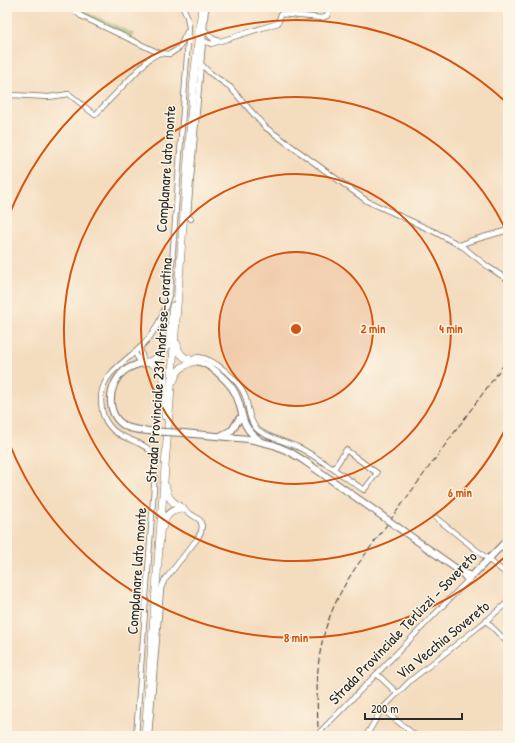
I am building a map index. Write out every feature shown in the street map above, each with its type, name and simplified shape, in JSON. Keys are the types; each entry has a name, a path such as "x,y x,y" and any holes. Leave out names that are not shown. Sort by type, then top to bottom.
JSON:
{"highway":[{"name":"Strada Provinciale 231 Andriese-Coratina","path":"176,298 192,25 197,7"},
{"name":"Strada Provinciale 231 Andriese-Coratina","path":"141,736 194,78 202,7"},
{"path":"176,298 177,348 183,357 195,361"},
{"path":"143,363 160,356 167,347 176,298"},
{"path":"166,422 175,376 182,367 195,361"},
{"path":"143,363 159,367 164,374 166,422"},
{"name":"Strada Provinciale 231 Andriese-Coratina","path":"145,736 166,459 166,422"},
{"path":"166,459 167,494 171,501 183,509"},
{"path":"158,566 165,519 173,511 183,509"}],"main road":[{"path":"195,361 202,362 209,366 230,385 238,399 241,418 249,432 261,442"},
{"path":"143,363 126,370 117,380 112,391 111,405 115,416 124,425 133,429 149,431 238,438 261,442 290,452 470,578"},
{"path":"220,436 233,429 241,418"},
{"path":"238,438 241,418"},
{"name":"Strada Provinciale Terlizzi - Sovereto","path":"470,578 508,539"}],"street":[{"path":"70,7 81,16 159,53 170,54 179,48 192,25"},
{"name":"Complanare lato monte","path":"136,736 156,479 156,459 153,452 145,446 118,435 108,426 100,405 105,382 111,373 149,339 164,313 170,291 192,25 183,7"},
{"path":"191,219 188,216 188,212 201,50 206,7"},
{"path":"202,40 220,41 278,23 281,14 322,18 327,16 330,7"},
{"path":"203,28 212,41"},
{"path":"201,50 212,41"},
{"path":"7,99 12,95 49,97 69,94 95,115 149,59 159,53"},
{"path":"200,63 210,73 230,87 265,127 367,201 460,245 508,280"},
{"path":"199,73 210,73"},
{"path":"460,245 508,230"},
{"path":"140,348 143,363"},
{"path":"135,353 138,359 143,363"},
{"path":"195,361 195,358 198,357 208,360 224,370 237,382 245,396 250,417 261,432 300,448 364,490 377,473 346,450 335,467"},
{"path":"150,736 159,604 164,581 197,539 202,530 202,523 199,519 183,509"},
{"path":"436,518 508,576"},
{"name":"Strada Provinciale Terlizzi - Sovereto","path":"316,736 470,578"},
{"name":"Via Vecchia Sovereto","path":"366,736 382,710 397,693 427,667 486,622 508,602"},
{"path":"486,622 508,643"},
{"path":"377,674 397,693"},
{"path":"382,710 409,734 416,736"}],"green space":[{"path":"84,12 133,34 130,38 82,15"}],"railway":[{"path":"318,736 317,686 322,641 330,615 348,579 508,359"}]}
